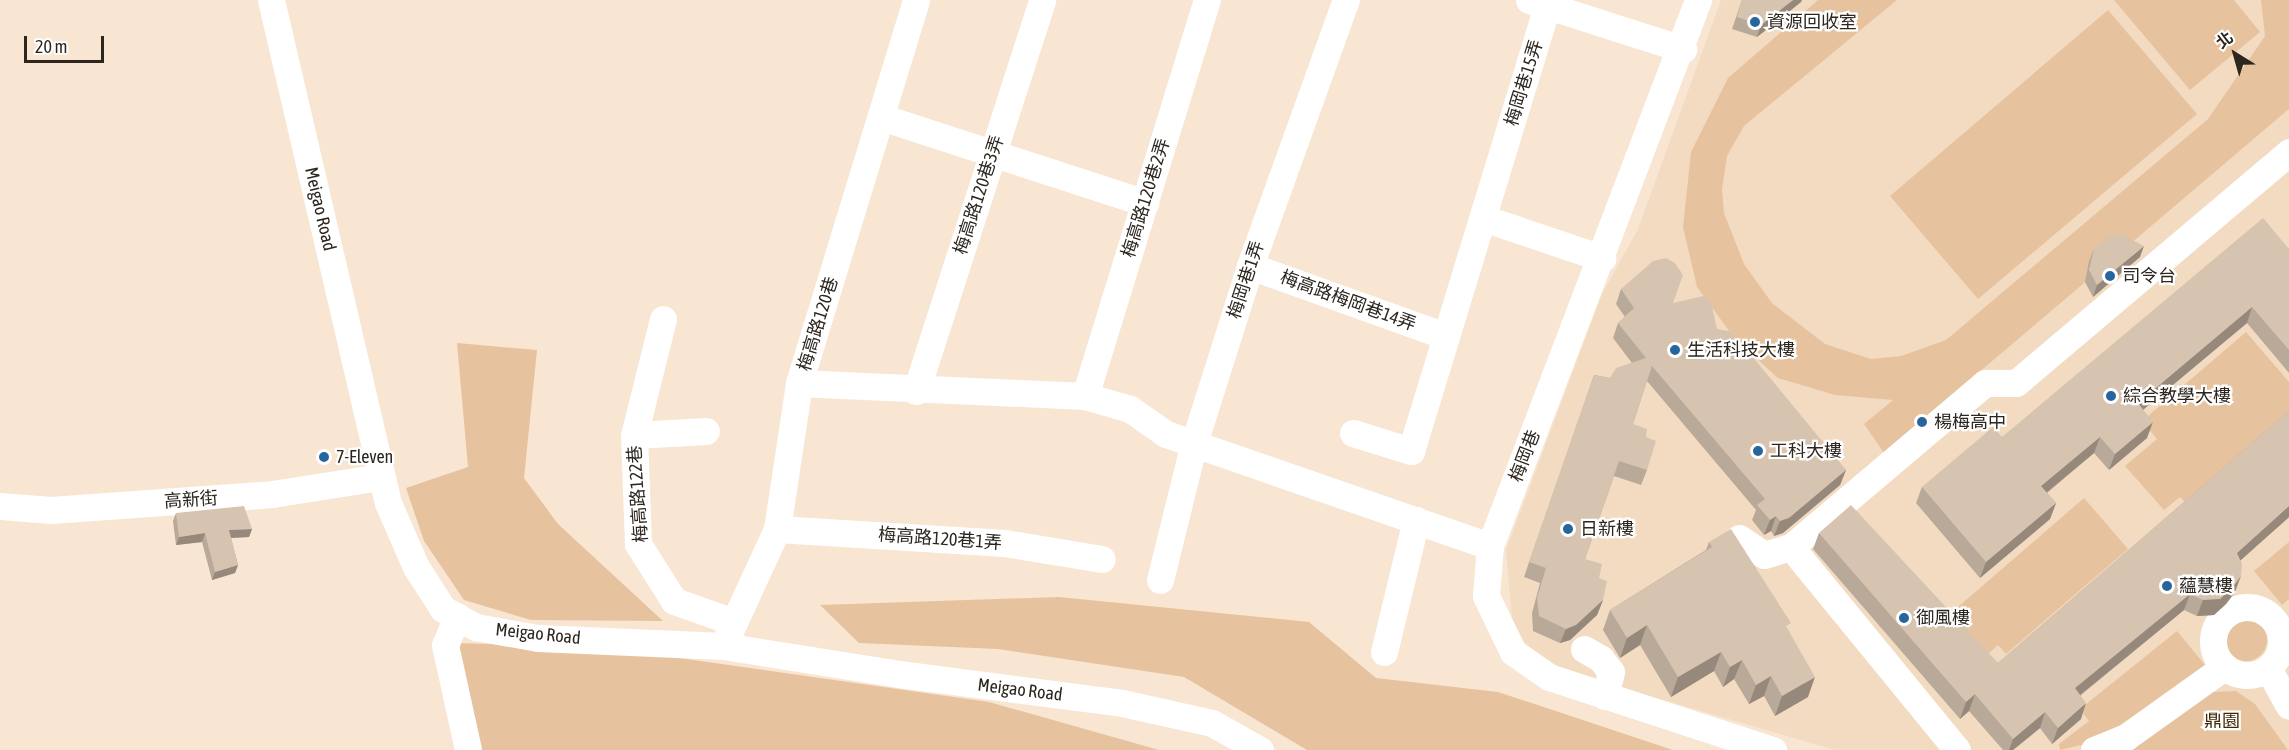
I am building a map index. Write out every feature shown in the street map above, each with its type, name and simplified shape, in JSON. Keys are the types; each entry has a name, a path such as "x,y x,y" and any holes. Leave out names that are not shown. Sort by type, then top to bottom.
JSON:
{"street":[{"name":"Meigao Road","path":"271,0 381,477 416,567 443,609 476,627 538,638 723,646 899,674 1122,703 1212,723 1260,750"},
{"name":"梅高路120巷","path":"723,646 777,529 799,383 916,0"},
{"name":"梅高路120巷3弄","path":"916,391 1042,0"},
{"name":"梅高路120巷2弄","path":"1085,396 1207,0"},
{"name":"梅岡巷1弄","path":"1160,580 1194,443 1250,266 1346,0"},
{"name":"梅岡巷","path":"1698,0 1683,49 1490,546 1486,596 1513,652 1549,677 1773,750"},
{"name":"梅岡巷15弄","path":"1483,218 1542,2 1683,49"},
{"path":"881,117 1144,203"},
{"path":"1739,538 1764,555 1791,547 1985,382 2016,383 2289,152"},
{"path":"1353,433 1411,451 1483,218 1602,258"},
{"name":"梅高路梅岡巷14弄","path":"1250,266 1446,336"},
{"name":"梅高路122巷","path":"663,319 634,435 638,544 674,600 734,621"},
{"path":"799,383 916,391 1085,396 1130,408 1166,434 1490,546"},
{"path":"634,435 706,431"},
{"name":"高新街","path":"0,506 51,510 225,497 381,477"},
{"path":"1384,652 1416,520"},
{"name":"梅高路120巷1弄","path":"777,529 1005,543 1102,559"},
{"path":"1791,547 1957,750"},
{"path":"2240,607 2261,609 2283,618 2279,652 2268,668 2241,675 2224,667 2213,649 2212,638 2221,618 2229,611 2240,607"},
{"path":"457,616 445,645 468,750"},
{"path":"1584,649 1601,659 1611,672 1605,696"},
{"path":"2094,750 2126,737 2224,667"},
{"path":"2268,668 2289,705"}],"shaded area":[{"name":"楊梅高中","path":"1721,0 2289,0 2289,750 1835,750 1536,663 1512,619 1506,550 1602,294 1638,229"}],"green space":[{"path":"1818,0 1897,0 1744,126 1727,156 1722,189 1724,213 1744,264 1772,303 1825,344 1871,359 1901,356 1946,340 2208,119 2265,36 2261,0 2289,0 2289,109 1884,453 1864,424 1893,400 1835,395 1778,378 1735,339 1697,287 1683,227 1691,152 1728,78"},
{"path":"2114,0 2234,0 2260,32 2190,90"},
{"path":"2108,10 2197,114 1978,299 1890,196"},
{"path":"2246,332 2289,382 2289,413 2185,502 2180,497 2164,510 2125,466 2157,439 2142,421"},
{"path":"457,343 537,350 524,478 558,524 663,621 531,620 464,600 424,541 406,488 468,467"},
{"path":"2084,498 2128,549 2006,654 1998,645 1987,655 1951,613"},
{"path":"2289,542 2289,599 2282,605 2254,571"},
{"path":"1059,597 1309,622 1376,678 1498,692 1673,750 1307,750 1184,677 998,649 859,643 820,605"},
{"path":"2246,619 2254,620 2261,625 2266,632 2266,648 2261,655 2254,660 2246,661 2238,660 2231,655 2226,648 2225,640 2226,632 2231,625 2238,620"},
{"path":"2177,631 2205,665 2115,737 2060,750 2059,744 2089,721 2080,709"},
{"path":"451,643 602,647 989,702 1159,750 479,750"},
{"name":"鼎園","path":"2236,691 2255,704 2288,750 2110,750 2212,692"}],"building":[{"path":"1742,0 1793,0 1761,25 1737,17"},
{"name":"綜合教學大樓","path":"2263,218 2289,249 2289,350 2252,307 2138,403 2153,422 2115,454 2100,437 2041,486 2056,503 1986,562 1922,487 1993,427 2002,437"},
{"path":"2121,234 2144,246 2097,285 2089,270 2094,249 2110,236"},
{"path":"1666,258 1675,263 1683,275 1673,303 1703,296 1711,302 1717,329 1729,331 1738,339 1846,470 1789,518 1780,521 1776,516 1770,520 1757,505 1765,499 1652,366 1633,424 1647,429 1646,437 1656,441 1647,470 1619,461 1585,559 1602,564 1599,578 1607,581 1603,600 1576,625 1566,629 1539,616 1537,598 1546,568 1529,562 1594,375 1610,378 1616,368 1646,358 1618,323 1634,308 1621,289 1653,261"},
{"name":"蘊慧樓","path":"2289,411 2289,506 2237,553 2242,564 2241,576 2220,599 2203,600 2190,594 2075,688 2086,703 2058,728 2045,712 2013,739 1975,694 1966,702 1819,533 1851,505 1998,663"},
{"path":"244,506 252,529 229,530 238,565 215,572 205,533 179,537 176,513"},
{"path":"1731,529 1791,623 1786,626 1815,677 1782,696 1771,676 1756,685 1742,660 1730,667 1721,652 1678,677 1647,625 1627,638 1610,610 1712,547 1709,542"}],"place":[{"name":"資源回收室","path":"1755,22"},
{"name":"司令台","path":"2110,276"},
{"name":"生活科技大樓","path":"1675,350"},
{"name":"綜合教學大樓","path":"2111,396"},
{"name":"楊梅高中","path":"1922,422"},
{"name":"工科大樓","path":"1758,451"},
{"name":"7-Eleven","path":"324,457"},
{"name":"日新樓","path":"1568,529"},
{"name":"蘊慧樓","path":"2167,586"},
{"name":"御風樓","path":"1904,618"}]}
